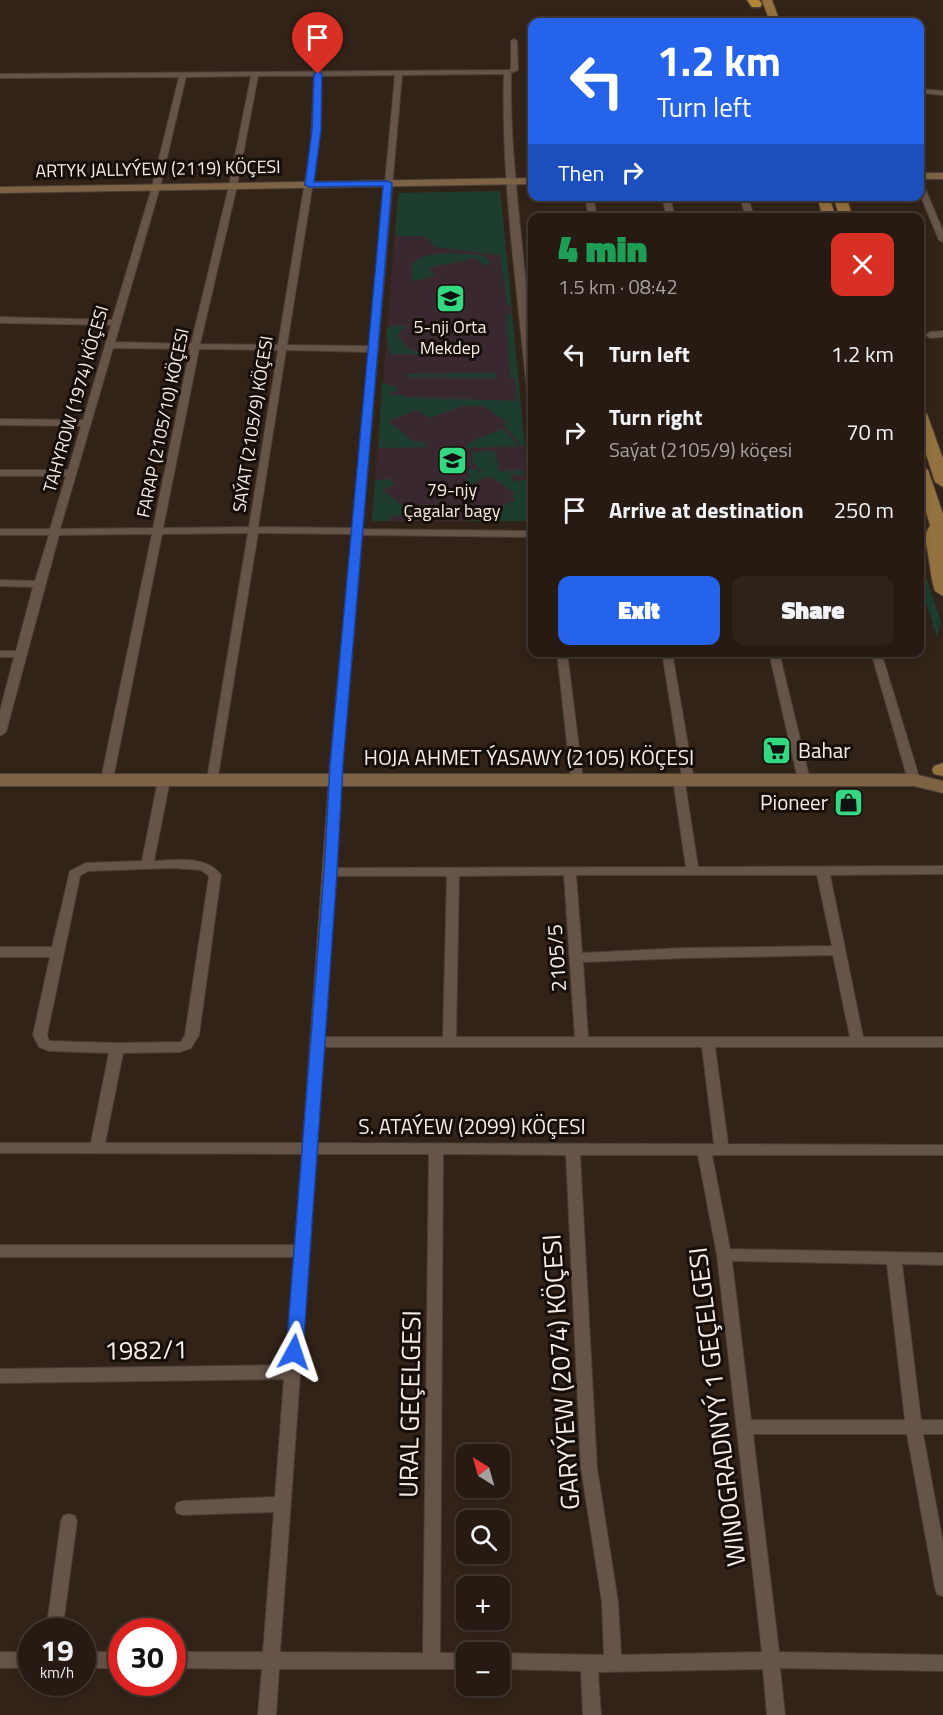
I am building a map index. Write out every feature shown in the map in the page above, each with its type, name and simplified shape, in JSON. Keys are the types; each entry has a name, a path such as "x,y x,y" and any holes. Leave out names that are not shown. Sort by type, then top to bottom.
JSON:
{"main road":[{"path":"761,3 773,18"},
{"path":"924,426 943,482"},
{"path":"924,487 935,535 938,555 937,572 943,591"}],"street":[{"path":"0,76 508,72 515,70 514,41"},
{"path":"508,72 507,112 511,181 528,331"},
{"path":"267,1715 318,1042 335,780 372,349 399,73"},
{"name":"TAHYROW (1974) KÖÇESI","path":"0,732 39,584 156,187 183,74"},
{"name":"FARAP (2105/10) KÖÇESI","path":"107,779 195,347 233,186 255,74"},
{"name":"SAÝAT (2105/9) KÖÇESI","path":"213,779 309,185 317,125 318,74"},
{"path":"924,91 942,93"},
{"path":"924,176 943,176"},
{"name":"ARTYK JALLYÝEW (2119) KÖÇESI","path":"0,190 528,181"},
{"path":"924,195 943,240"},
{"path":"0,320 115,323"},
{"path":"930,334 943,334"},
{"path":"108,345 372,349"},
{"path":"0,422 87,423"},
{"path":"0,472 72,473"},
{"path":"0,532 253,530 528,534"},
{"path":"0,583 39,584"},
{"path":"0,654 21,654"},
{"path":"563,657 577,780"},
{"path":"668,657 684,780 693,872"},
{"path":"775,657 804,780"},
{"path":"877,657 914,780"},
{"name":"HOJA AHMET ÝASAWY (2105) KÖÇESI","path":"0,780 914,780 943,774"},
{"path":"147,865 164,780"},
{"path":"147,865 205,865 215,875 192,1035 186,1045 180,1047 49,1046 41,1040 40,1035 74,874 79,870 95,866 147,865"},
{"path":"330,872 943,871"},
{"path":"448,1041 453,872"},
{"name":"2105/5","path":"570,872 582,1041"},
{"path":"824,872 857,1041"},
{"path":"576,958 839,950"},
{"path":"0,952 57,952"},
{"path":"708,1041 722,1149"},
{"path":"318,1042 943,1042"},
{"path":"97,1149 117,1048"},
{"name":"S. ATAÝEW (2099) KÖÇESI","path":"0,1148 943,1150"},
{"name":"URAL GEÇELGESI","path":"431,1660 436,1148"},
{"name":"GARYÝEW (2074) KÖÇESI","path":"573,1148 589,1468 610,1602 613,1664"},
{"name":"WINOGRADNYÝ 1 GEÇELGESI","path":"704,1148 724,1256 776,1715"},
{"path":"0,1251 302,1251"},
{"path":"724,1256 943,1259"},
{"path":"894,1259 914,1427 943,1588"},
{"name":"1982/1","path":"0,1376 293,1372"},
{"path":"744,1427 943,1427"},
{"path":"183,1508 283,1504"},
{"path":"56,1618 69,1521"},
{"path":"0,1660 18,1660"},
{"path":"186,1660 456,1660"},
{"path":"510,1661 613,1664 771,1660 943,1663"},
{"path":"589,1663 592,1715"}],"shaded area":[{"path":"500,191 528,480 528,521 372,521 398,193"}],"green space":[{"path":"500,191 512,308 507,303 500,255 435,247 429,239 423,236 395,236 398,193"},
{"path":"451,253 483,255 491,264 484,265 475,258 429,268 435,276 412,281 411,266 419,259 429,255"},
{"path":"506,314 512,314 525,446 522,446 503,424 507,422 483,406 463,406 429,418 417,410 388,421 416,443 422,441 429,447 378,448 382,383 397,387 396,392 391,392 391,395 403,395 403,397 517,401 515,379 510,378"},
{"path":"407,325 397,335 406,345 415,351 433,350 434,354 391,354 386,336 387,327"},
{"path":"496,373 495,378 407,377 407,374"},
{"path":"503,429 519,446 465,448 468,443"},
{"path":"495,451 499,471 523,470 524,475 511,475 512,482 528,479 528,521 460,521 483,519 489,512 516,500 511,496 515,493 489,476 471,484 465,479 471,477 467,470 477,469 480,472 477,474 482,472 473,462 472,452"},
{"path":"390,479 395,484 382,490 412,513 419,510 423,514 391,516 390,521 372,521 375,480"},
{"path":"924,558 926,577 941,622 937,637 924,596"}],"place":[{"name":"5-nji Orta Mekdep","path":"450,298"},
{"name":"79-njy Çagalar bagy","path":"452,461"},
{"name":"Bahar","path":"777,751"},
{"name":"Pioneer","path":"849,803"}],"route":[{"path":"294,1352 336,765 388,183 309,185 318,115 318,74"}]}
